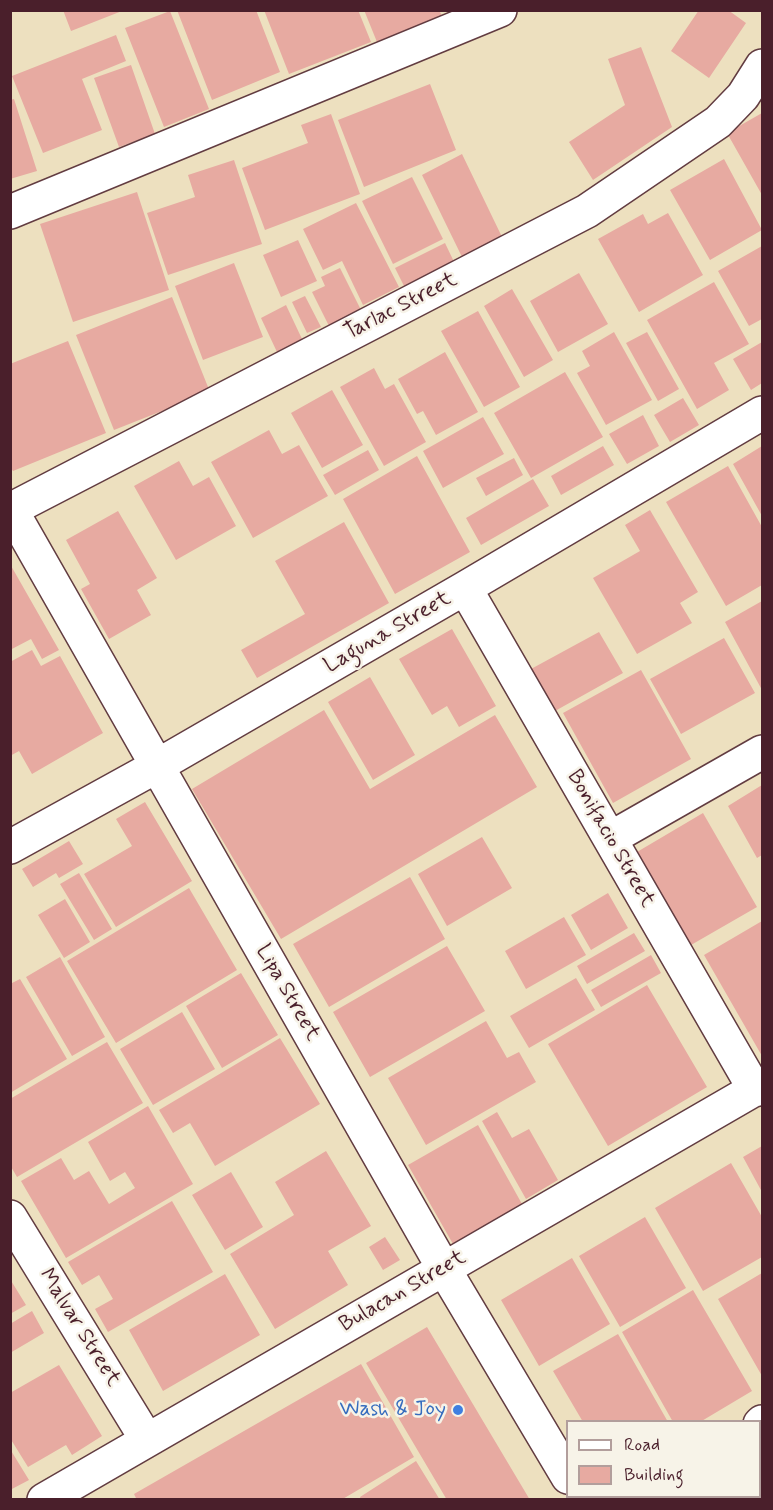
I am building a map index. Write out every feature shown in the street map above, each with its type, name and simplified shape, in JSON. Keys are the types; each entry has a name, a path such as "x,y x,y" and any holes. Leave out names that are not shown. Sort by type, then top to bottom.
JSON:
{"street":[{"path":"10,212 500,10"},
{"name":"Tarlac Street","path":"11,509 587,211 718,122 743,96 762,66"},
{"name":"Laguna Street","path":"10,847 157,766 762,413"},
{"name":"Lipa Street","path":"11,509 444,1269 566,1475"},
{"name":"Bonifacio Street","path":"465,588 759,1088"},
{"path":"611,838 762,752"},
{"name":"Bulacan Street","path":"44,1500 759,1088"},
{"name":"Malvar Street","path":"10,1217 147,1440"}],"building":[{"path":"63,10 122,10 122,11 71,31"},
{"path":"177,10 256,10 280,72 212,100"},
{"path":"264,10 358,10 371,42 289,74"},
{"path":"364,10 439,10 442,16 377,42"},
{"path":"699,10 728,10 746,23 709,78 671,51"},
{"path":"170,11 209,109 164,127 125,28"},
{"path":"116,35 126,61 82,79 102,130 43,153 12,76"},
{"path":"641,47 672,127 593,180 569,142 625,105 608,59"},
{"path":"131,65 155,134 119,147 94,78"},
{"path":"430,84 456,150 364,187 338,120"},
{"path":"14,99 37,171 10,179 10,100"},
{"path":"762,113 762,195 727,133"},
{"path":"331,114 360,194 265,230 242,168 308,143 301,125"},
{"path":"462,154 502,237 462,257 422,175"},
{"path":"724,159 762,230 710,260 670,190"},
{"path":"234,160 262,244 168,275 147,213 195,197 188,175"},
{"path":"412,177 443,239 393,264 362,201"},
{"path":"137,192 169,290 73,322 40,224"},
{"path":"356,203 399,287 363,305 342,261 323,270 303,229"},
{"path":"668,213 703,275 639,312 598,239 643,214 648,224"},
{"path":"298,240 317,281 281,297 263,255"},
{"path":"445,243 456,266 406,290 395,268"},
{"path":"762,246 762,319 749,326 718,271"},
{"path":"234,263 263,337 203,360 175,286"},
{"path":"340,268 361,310 329,326 312,292 325,286 321,277"},
{"path":"579,273 608,324 558,352 530,301"},
{"path":"714,282 749,344 714,363 729,390 697,409 647,320"},
{"path":"512,289 553,360 524,377 484,306"},
{"path":"305,296 321,327 307,333 292,302"},
{"path":"172,297 210,392 114,430 76,335"},
{"path":"286,305 302,339 277,352 261,318"},
{"path":"478,311 520,387 484,407 441,331"},
{"path":"614,332 652,400 606,425 577,373 590,366 582,351"},
{"path":"647,332 679,389 658,401 626,343"},
{"path":"68,341 106,433 13,471 10,467 10,364"},
{"path":"762,342 762,383 751,390 733,359"},
{"path":"445,352 478,412 436,435 423,411 417,414 398,379"},
{"path":"374,368 385,389 394,384 426,442 384,466 340,387"},
{"path":"565,372 603,437 531,478 494,413"},
{"path":"332,390 363,445 322,468 291,413"},
{"path":"683,398 699,425 670,442 654,415"},
{"path":"643,415 659,446 627,464 609,434"},
{"path":"483,417 504,454 443,488 423,451"},
{"path":"269,430 282,454 299,445 328,496 253,538 211,462"},
{"path":"603,446 614,465 561,495 551,476"},
{"path":"762,446 762,516 733,464"},
{"path":"368,450 379,470 335,495 323,475"},
{"path":"417,456 470,552 395,594 343,499"},
{"path":"514,458 523,475 486,496 476,478"},
{"path":"179,461 193,486 209,477 236,526 176,560 134,486"},
{"path":"728,466 762,527 762,585 726,606 666,502"},
{"path":"533,479 549,506 481,545 466,518"},
{"path":"650,510 698,592 680,603 692,623 637,654 593,578 640,551 625,525"},
{"path":"118,511 157,578 137,590 151,615 109,639 81,589 90,584 66,540"},
{"path":"344,522 389,603 257,678 241,650 305,614 275,561"},
{"path":"10,564 59,650 42,659 31,639 10,650"},
{"path":"762,601 762,690 725,622"},
{"path":"452,629 496,706 459,727 447,706 432,715 399,659"},
{"path":"599,632 623,673 555,711 531,669"},
{"path":"724,638 755,693 681,734 650,679"},
{"path":"32,650 41,666 60,656 103,733 32,774 19,751 10,756 10,662"},
{"path":"641,670 691,759 613,803 563,713"},
{"path":"370,677 415,755 373,780 328,702"},
{"path":"324,710 370,789 495,715 537,787 281,939 192,789"},
{"path":"762,785 762,855 757,858 728,806"},
{"path":"145,802 192,881 116,927 84,874 132,846 116,819"},
{"path":"703,813 757,907 691,945 637,852"},
{"path":"482,837 512,888 447,926 418,874"},
{"path":"69,841 83,864 59,878 56,873 33,887 22,869"},
{"path":"79,873 112,929 94,940 60,884"},
{"path":"410,877 445,939 329,1007 293,944"},
{"path":"189,888 237,970 116,1043 67,961"},
{"path":"608,893 628,928 591,950 571,915"},
{"path":"65,899 90,942 64,958 38,915"},
{"path":"564,917 586,955 526,989 505,951"},
{"path":"762,921 762,1056 704,955"},
{"path":"634,933 645,951 587,984 577,966"},
{"path":"447,946 485,1011 370,1077 333,1012"},
{"path":"651,955 661,973 601,1007 591,990"},
{"path":"60,957 105,1037 72,1056 26,977"},
{"path":"241,973 278,1035 222,1068 186,1006"},
{"path":"576,978 595,1010 529,1048 510,1016"},
{"path":"20,979 67,1059 10,1093 10,984"},
{"path":"647,985 707,1087 608,1146 548,1044"},
{"path":"182,1012 215,1069 153,1105 120,1049"},
{"path":"486,1021 507,1058 519,1052 536,1082 426,1145 388,1078"},
{"path":"280,1038 320,1104 215,1166 190,1123 173,1133 159,1110"},
{"path":"107,1042 143,1103 17,1177 10,1165 10,1099"},
{"path":"148,1106 193,1184 66,1258 21,1181 61,1158 74,1180 89,1171 109,1204 135,1188 125,1172 110,1181 88,1142"},
{"path":"497,1112 512,1138 529,1129 558,1180 526,1199 482,1121"},
{"path":"478,1125 522,1204 453,1244 408,1165"},
{"path":"762,1146 762,1192 743,1157"},
{"path":"326,1151 371,1226 328,1251 348,1285 275,1329 230,1254 294,1215 275,1182"},
{"path":"731,1163 762,1217 762,1257 703,1291 655,1208"},
{"path":"231,1172 263,1227 225,1250 192,1195"},
{"path":"172,1201 213,1272 108,1332 95,1309 113,1299 99,1275 82,1285 68,1262"},
{"path":"645,1217 686,1288 620,1327 579,1256"},
{"path":"385,1237 400,1260 383,1270 369,1247"},
{"path":"572,1258 610,1324 539,1366 501,1300"},
{"path":"762,1273 762,1376 718,1299"},
{"path":"225,1274 260,1335 163,1391 129,1330"},
{"path":"10,1279 26,1305 10,1314"},
{"path":"693,1290 752,1391 703,1420 672,1420 622,1332"},
{"path":"32,1311 44,1333 10,1353 10,1324"},
{"path":"427,1327 530,1500 447,1500 366,1363"},
{"path":"618,1334 667,1420 582,1420 553,1371"},
{"path":"361,1364 414,1457 341,1500 137,1500 134,1494"},
{"path":"59,1365 102,1436 72,1455 66,1445 28,1467 10,1438 10,1393"},
{"path":"10,1449 29,1480 10,1490"},
{"path":"416,1461 440,1500 361,1500 360,1497"},
{"path":"754,1498 755,1500 729,1500"}],"place":[{"name":"Wash & Joy","path":"458,1410"}]}
